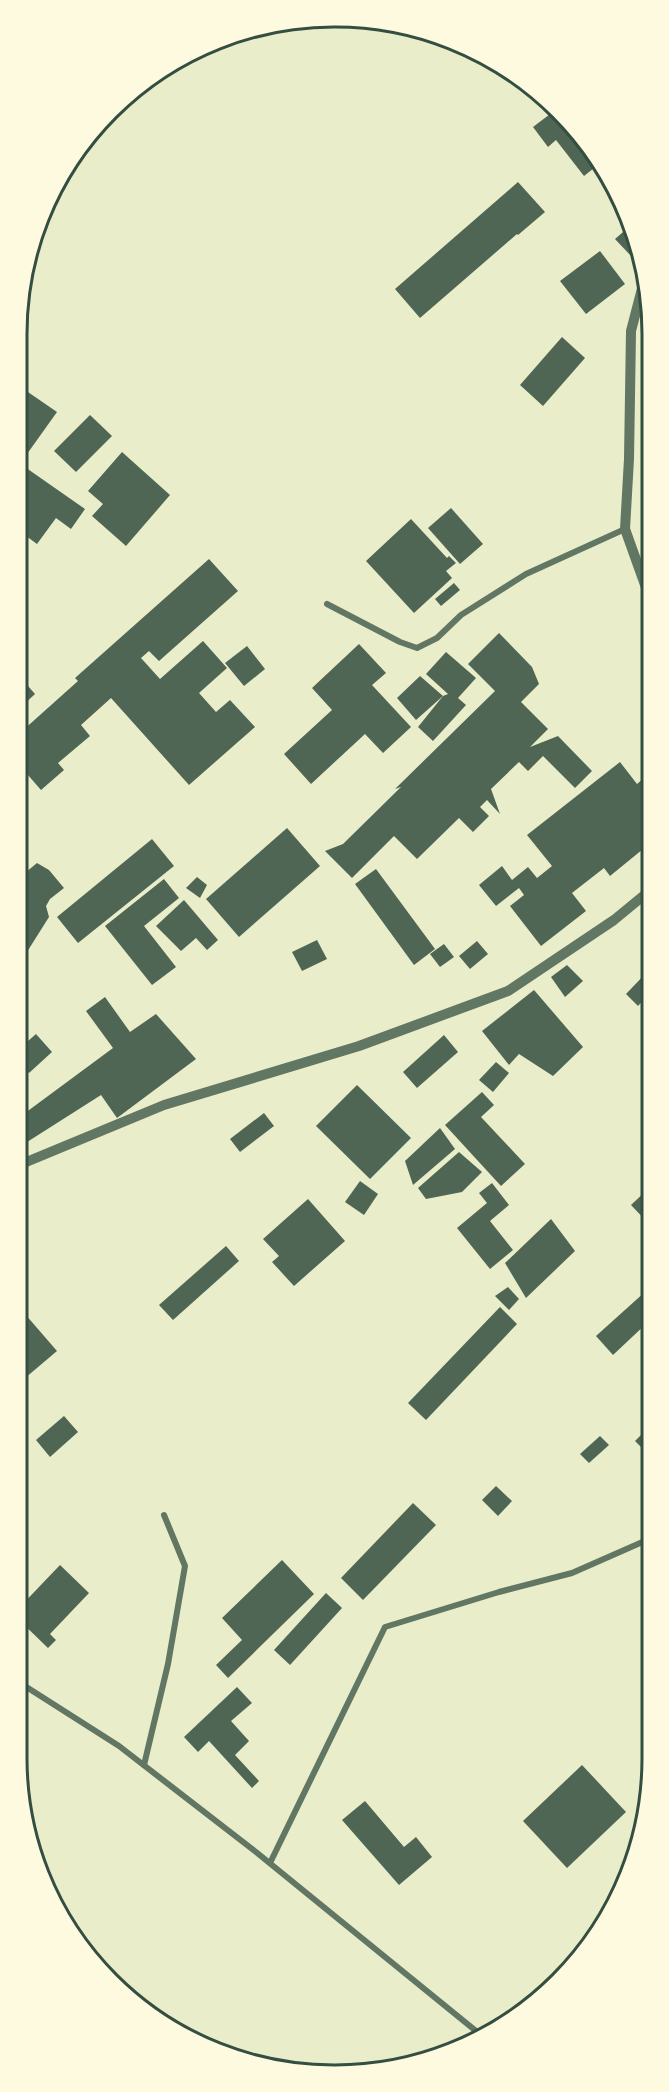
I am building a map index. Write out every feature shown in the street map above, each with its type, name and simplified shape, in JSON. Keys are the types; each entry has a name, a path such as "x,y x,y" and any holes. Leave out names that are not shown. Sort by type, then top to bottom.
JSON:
{"street":[{"path":"639,298 631,331 629,459 625,529 642,576"},
{"path":"327,604 400,642 417,648 437,638 461,615 526,574 625,529"},
{"path":"27,1163 164,1105 358,1046 508,991 614,920 642,897"},
{"path":"144,1765 168,1664 184,1566 164,1515"},
{"path":"270,1863 384,1627 499,1592 572,1573 642,1542"},
{"path":"27,1687 144,1765 270,1863 476,2031"}],"building":[{"path":"549,115 566,132 593,169 584,176 556,140 548,147 533,127"},
{"path":"518,182 545,212 420,318 395,289"},
{"path":"624,231 631,256 615,239"},
{"path":"600,251 625,284 586,314 560,281"},
{"path":"562,337 585,358 543,406 520,385"},
{"path":"27,391 57,412 27,454"},
{"path":"90,415 112,436 76,472 54,451"},
{"path":"122,452 170,495 126,546 92,516 103,504 88,491"},
{"path":"27,468 85,509 71,529 56,518 37,544 27,537"},
{"path":"451,508 483,544 460,564 428,528"},
{"path":"411,519 447,558 449,556 456,563 446,571 452,578 414,613 366,561"},
{"path":"209,559 238,591 159,661 149,651 141,658 160,679 203,641 227,668 199,693 216,712 230,700 255,727 189,785 111,698 81,725 90,736 58,763 64,770 41,790 27,774 27,727 78,681 75,678"},
{"path":"454,583 460,590 441,606 435,599"},
{"path":"499,633 532,667 539,684 521,702 548,729 530,747 558,736 592,771 575,788 543,756 528,771 519,762 491,789 500,814 487,800 480,807 489,816 473,832 459,818 417,859 394,836 352,878 325,851 343,844 401,787 395,789 495,691 468,664"},
{"path":"359,644 386,673 372,685 411,727 383,753 365,734 311,784 284,754 332,710 312,688"},
{"path":"247,646 265,669 244,686 225,663"},
{"path":"446,652 476,678 458,698 466,705 433,741 418,727 443,696 448,694 426,674"},
{"path":"420,676 443,696 416,720 397,698"},
{"path":"27,685 35,694 27,701"},
{"path":"620,762 637,784 642,780 642,850 610,876 604,868 572,893 586,911 541,946 510,906 524,895 519,888 496,906 479,885 502,866 512,880 528,867 537,878 552,866 527,835"},
{"path":"287,828 320,866 239,937 206,899"},
{"path":"152,839 174,866 78,943 57,917"},
{"path":"37,863 49,870 64,888 50,899 46,906 49,917 27,952 27,871"},
{"path":"376,869 435,949 414,965 355,884"},
{"path":"197,877 207,885 200,898 186,888"},
{"path":"164,879 179,898 144,926 176,967 152,985 105,926"},
{"path":"184,900 218,940 207,950 196,938 181,951 156,926"},
{"path":"317,940 327,959 302,971 292,952"},
{"path":"477,941 488,954 470,969 459,956"},
{"path":"444,944 454,957 440,967 430,954"},
{"path":"567,965 583,981 565,997 551,977"},
{"path":"642,977 642,1002 638,1006 626,994"},
{"path":"534,990 583,1047 553,1076 519,1054 509,1065 482,1031"},
{"path":"105,997 130,1032 156,1014 196,1059 117,1118 101,1095 27,1142 27,1112 113,1048 86,1011"},
{"path":"36,1034 52,1052 29,1073 27,1071 27,1042"},
{"path":"444,1035 458,1052 417,1088 403,1072"},
{"path":"496,1062 509,1073 493,1092 479,1080"},
{"path":"357,1085 411,1138 370,1179 316,1126"},
{"path":"482,1092 494,1105 481,1117 525,1164 501,1186 445,1125"},
{"path":"264,1113 274,1126 240,1152 230,1139"},
{"path":"440,1128 455,1149 413,1185 405,1161"},
{"path":"459,1152 482,1172 462,1192 426,1199 418,1188"},
{"path":"360,1181 378,1194 364,1215 345,1202"},
{"path":"492,1183 509,1205 490,1221 513,1250 490,1269 457,1228 487,1203 479,1193"},
{"path":"642,1195 642,1217 631,1205"},
{"path":"308,1199 345,1241 294,1286 272,1262 279,1256 263,1239"},
{"path":"551,1219 575,1251 526,1298 505,1263"},
{"path":"226,1246 239,1261 173,1320 159,1305"},
{"path":"508,1287 519,1299 509,1310 495,1296"},
{"path":"642,1295 642,1328 613,1355 596,1336"},
{"path":"500,1307 517,1324 426,1420 408,1403"},
{"path":"27,1316 57,1351 27,1376"},
{"path":"64,1416 78,1432 50,1457 36,1440"},
{"path":"642,1434 642,1448 635,1441"},
{"path":"600,1436 609,1445 589,1463 580,1454"},
{"path":"496,1486 512,1501 498,1516 482,1500"},
{"path":"413,1503 436,1525 363,1600 341,1578"},
{"path":"282,1560 314,1594 228,1678 216,1665 242,1640 222,1618"},
{"path":"60,1565 89,1593 50,1634 56,1640 48,1648 27,1628 27,1600"},
{"path":"326,1593 342,1608 290,1665 274,1650"},
{"path":"237,1687 252,1703 231,1721 249,1741 235,1755 259,1781 252,1788 209,1741 198,1752 184,1737"},
{"path":"582,1765 626,1812 567,1868 523,1821"},
{"path":"365,1801 404,1847 416,1837 432,1857 399,1885 342,1820"}]}
